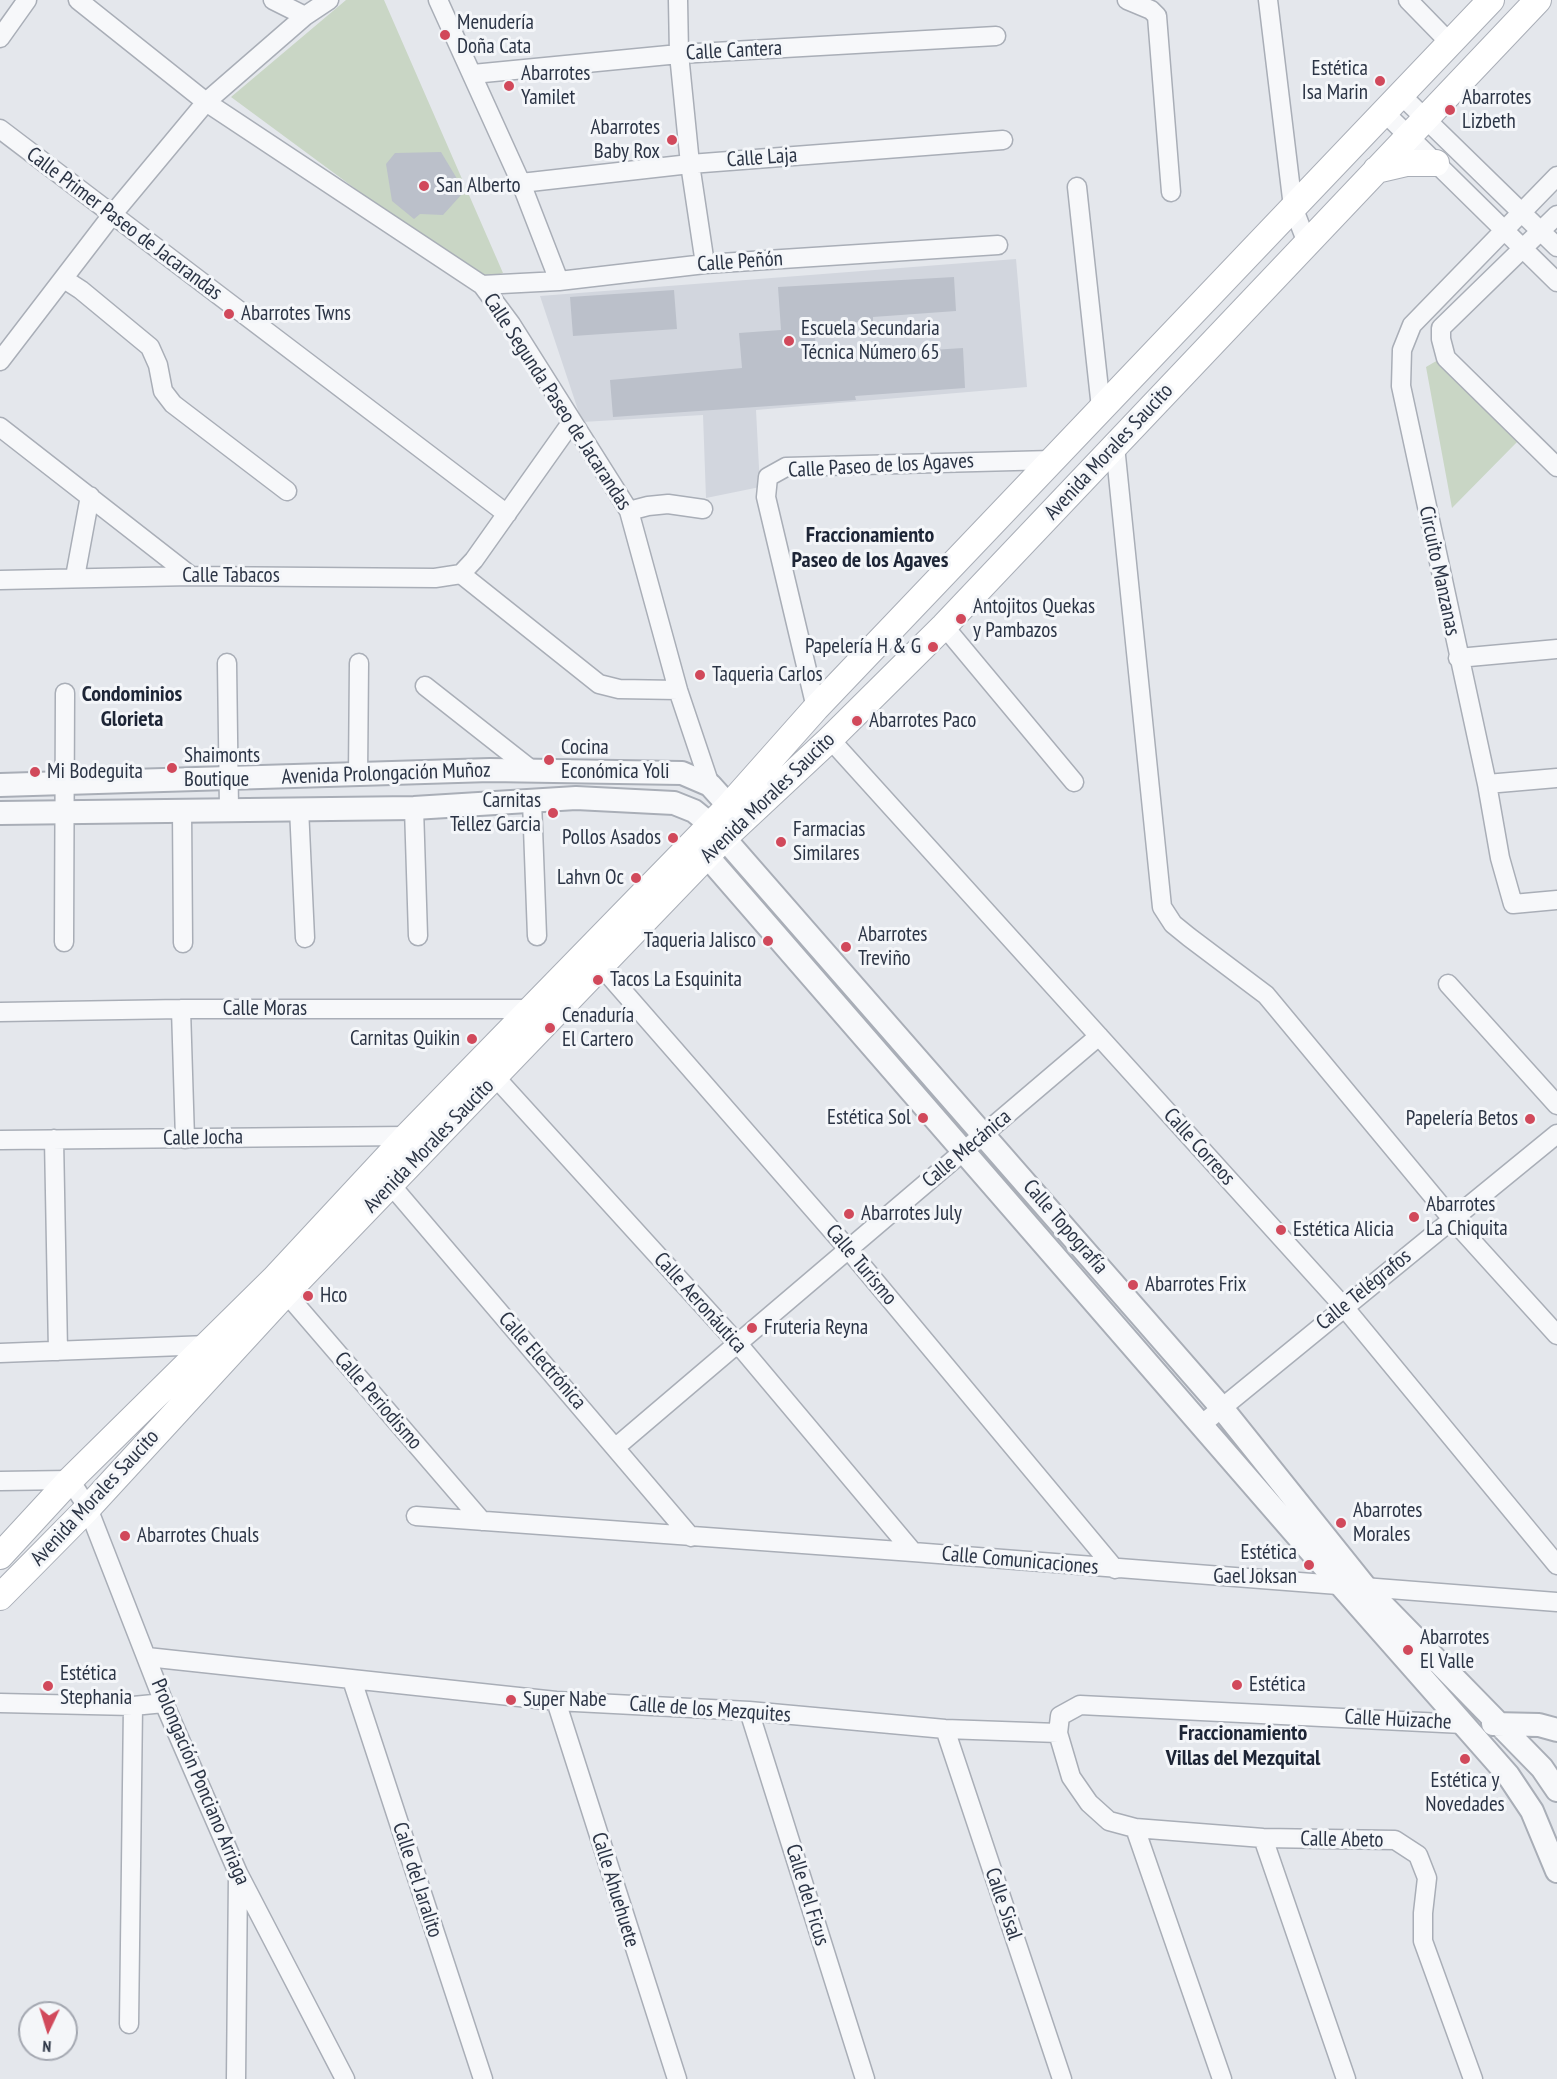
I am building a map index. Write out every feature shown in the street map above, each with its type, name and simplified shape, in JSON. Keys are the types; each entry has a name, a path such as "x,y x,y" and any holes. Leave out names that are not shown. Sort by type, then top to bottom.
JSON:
{"main road":[{"name":"Avenida Morales Saucito","path":"0,1598 88,1508 407,1136 488,1069 601,966 707,856 729,806 816,708 1491,0"},
{"name":"Avenida Morales Saucito","path":"0,1556 70,1480 207,1345 280,1286 392,1185 488,1069 529,1009 717,831 830,739 944,626 1538,0"},
{"path":"1376,171 1406,163 1436,163"}],"street":[{"path":"0,38 27,0"},
{"name":"Calle Segunda Paseo de Jacarandas","path":"78,0 206,102 482,285 511,324 571,423 629,511 678,690 710,785"},
{"path":"273,0 305,16"},
{"path":"0,361 112,214 206,102 305,16 329,0"},
{"path":"438,0 521,183 559,281"},
{"path":"678,0 679,54 690,164 705,264"},
{"path":"1127,0 1151,10 1157,16 1171,192"},
{"path":"1268,0 1293,207 1307,243"},
{"path":"1408,0 1450,43"},
{"name":"Calle Cantera","path":"473,74 679,54 996,36"},
{"path":"1392,103 1417,127 1522,213 1557,247"},
{"path":"1392,103 1417,127 1436,163 1557,282"},
{"name":"Calle Primer Paseo de Jacarandas","path":"0,129 507,514"},
{"name":"Calle Laja","path":"521,183 690,164 1003,140"},
{"name":"Circuito Manzanas","path":"1557,176 1506,231 1412,325 1402,350 1401,386 1487,784 1500,858 1513,904 1557,900"},
{"path":"1077,187 1101,408"},
{"path":"1557,215 1441,328 1441,339 1446,358 1557,467"},
{"name":"Calle Peñón","path":"482,285 559,281 705,264 998,245"},
{"path":"64,279 81,290 150,347 158,365 164,391 172,404 287,491"},
{"path":"571,423 507,514 461,574 599,684 619,688 678,690"},
{"path":"0,427 191,576"},
{"path":"1115,446 1162,907 1173,924 1266,995 1452,1219 1557,1335"},
{"name":"Calle Paseo de los Agaves","path":"816,708 766,497 768,477 786,467 1052,460"},
{"path":"75,577 90,496"},
{"path":"629,511 668,504 703,508"},
{"name":"Calle Tabacos","path":"0,580 191,576 435,578 461,574"},
{"path":"944,626 1074,782"},
{"path":"1458,658 1557,649"},
{"path":"227,663 229,809"},
{"path":"358,776 359,663"},
{"path":"424,686 533,771"},
{"path":"64,942 65,693"},
{"name":"Calle Correos","path":"830,739 1344,1307 1557,1564"},
{"path":"489,804 490,770"},
{"name":"Avenida Prolongación Muñoz","path":"0,785 358,776 490,770 682,773 710,785 729,806"},
{"path":"1487,784 1557,778"},
{"name":"Avenida Prolongación Muñoz","path":"0,813 414,808 576,798 674,803 694,811 717,831"},
{"path":"532,801 537,936"},
{"path":"299,808 305,938"},
{"path":"414,808 418,936"},
{"path":"182,810 183,943"},
{"name":"Calle Topografía","path":"717,831 985,1134 1221,1407 1366,1588 1542,1768 1557,1790"},
{"name":"Calle Topografía","path":"707,856 1340,1586 1508,1775 1532,1811 1557,1871"},
{"name":"Calle Turismo","path":"601,966 849,1250 1115,1569"},
{"path":"1448,984 1557,1105"},
{"path":"181,1009 185,1139"},
{"name":"Calle Moras","path":"0,1012 181,1009 529,1009"},
{"name":"Calle Mecánica","path":"616,1447 739,1345 1099,1036"},
{"name":"Calle Aeronáutica","path":"488,1069 739,1345 913,1551"},
{"name":"Calle Telégrafos","path":"1201,1425 1557,1134"},
{"name":"Calle Jocha","path":"0,1140 407,1136"},
{"path":"54,1139 58,1351"},
{"name":"Calle Electrónica","path":"392,1185 691,1537"},
{"name":"Calle Periodismo","path":"280,1286 482,1521"},
{"path":"0,1353 207,1345"},
{"path":"0,1481 70,1480"},
{"name":"Prolongación Ponciano Arriaga","path":"70,1480 88,1508 164,1703 238,1873 345,2079"},
{"name":"Calle Comunicaciones","path":"416,1516 913,1551 1115,1569 1557,1602"},
{"name":"Calle de los Mezquites","path":"147,1657 556,1701 749,1711 945,1729 1058,1733"},
{"name":"Calle del Jaralito","path":"352,1680 483,2079"},
{"name":"Calle Ahuehuete","path":"556,1701 677,2079"},
{"path":"0,1703 133,1706 164,1703"},
{"name":"Calle Huizache","path":"1058,1733 1060,1716 1080,1705 1463,1724 1539,1725 1557,1730"},
{"path":"129,2024 133,1706"},
{"name":"Calle del Ficus","path":"749,1711 865,2079"},
{"name":"Calle Sisal","path":"945,1729 1062,2079"},
{"name":"Calle Abeto","path":"1058,1733 1071,1777 1089,1803 1109,1821 1135,1828 1263,1839 1395,1840 1418,1855 1427,1878 1422,1913 1423,1941 1473,2079"},
{"path":"1135,1828 1222,2079"},
{"path":"1263,1839 1346,2079"},
{"path":"236,2079 238,1873"}],"shaded area":[{"name":"Escuela Secundaria Técnica Número 65","path":"1016,259 1027,387 756,410 760,487 706,498 703,415 582,422 540,296"}],"green space":[{"path":"346,0 384,0 503,273 479,280 231,97"},
{"path":"1438,360 1518,441 1452,508 1426,367"}],"building":[{"name":"San Alberto","path":"441,152 456,177 462,194 443,215 420,214 414,219 392,201 386,164 395,153"},
{"path":"954,277 956,311 873,317 873,321 814,325 817,362 871,358 870,354 963,348 965,388 855,396 856,400 613,417 610,380 742,368 739,333 781,330 778,287"},
{"path":"674,290 677,329 573,336 570,297"}],"place":[{"name":"Menudería Doña Cata","path":"445,35"},
{"name":"Estética Isa Marin","path":"1380,81"},
{"name":"Abarrotes Yamilet","path":"509,86"},
{"name":"Abarrotes Lizbeth","path":"1450,110"},
{"name":"Abarrotes Baby Rox","path":"672,140"},
{"name":"San Alberto","path":"424,186"},
{"name":"Abarrotes Twns","path":"229,314"},
{"name":"Escuela Secundaria Técnica Número 65","path":"789,341"},
{"name":"Antojitos Quekas y Pambazos","path":"961,619"},
{"name":"Papelería H & G","path":"933,647"},
{"name":"Taqueria Carlos","path":"700,675"},
{"name":"Abarrotes Paco","path":"857,721"},
{"name":"Cocina Económica Yoli","path":"549,760"},
{"name":"Shaimonts Boutique","path":"172,768"},
{"name":"Mi Bodeguita","path":"35,772"},
{"name":"Carnitas Tellez Garcia","path":"553,813"},
{"name":"Pollos Asados","path":"673,838"},
{"name":"Farmacias Similares","path":"781,842"},
{"name":"Lahvn Oc","path":"636,878"},
{"name":"Taqueria Jalisco","path":"768,941"},
{"name":"Abarrotes Treviño","path":"846,947"},
{"name":"Tacos La Esquinita","path":"598,980"},
{"name":"Cenaduría El Cartero","path":"550,1028"},
{"name":"Carnitas Quikin","path":"472,1039"},
{"name":"Estética Sol","path":"923,1118"},
{"name":"Papelería Betos","path":"1530,1119"},
{"name":"Abarrotes July","path":"849,1214"},
{"name":"Abarrotes La Chiquita","path":"1414,1217"},
{"name":"Estética Alicia","path":"1281,1230"},
{"name":"Abarrotes Frix","path":"1133,1285"},
{"name":"Hco","path":"308,1296"},
{"name":"Fruteria Reyna","path":"752,1328"},
{"name":"Abarrotes Morales","path":"1341,1523"},
{"name":"Abarrotes Chuals","path":"125,1536"},
{"name":"Estética Gael Joksan","path":"1309,1565"},
{"name":"Abarrotes El Valle","path":"1408,1650"},
{"name":"Estética","path":"1237,1685"},
{"name":"Estética Stephania","path":"48,1686"},
{"name":"Super Nabe","path":"511,1700"},
{"name":"Estética y Novedades","path":"1465,1759"}],"district":[{"name":"Fraccionamiento Paseo de los Agaves","path":"870,548"},
{"name":"Condominios Glorieta","path":"132,708"},
{"name":"Fraccionamiento Villas del Mezquital","path":"1243,1746"}]}
